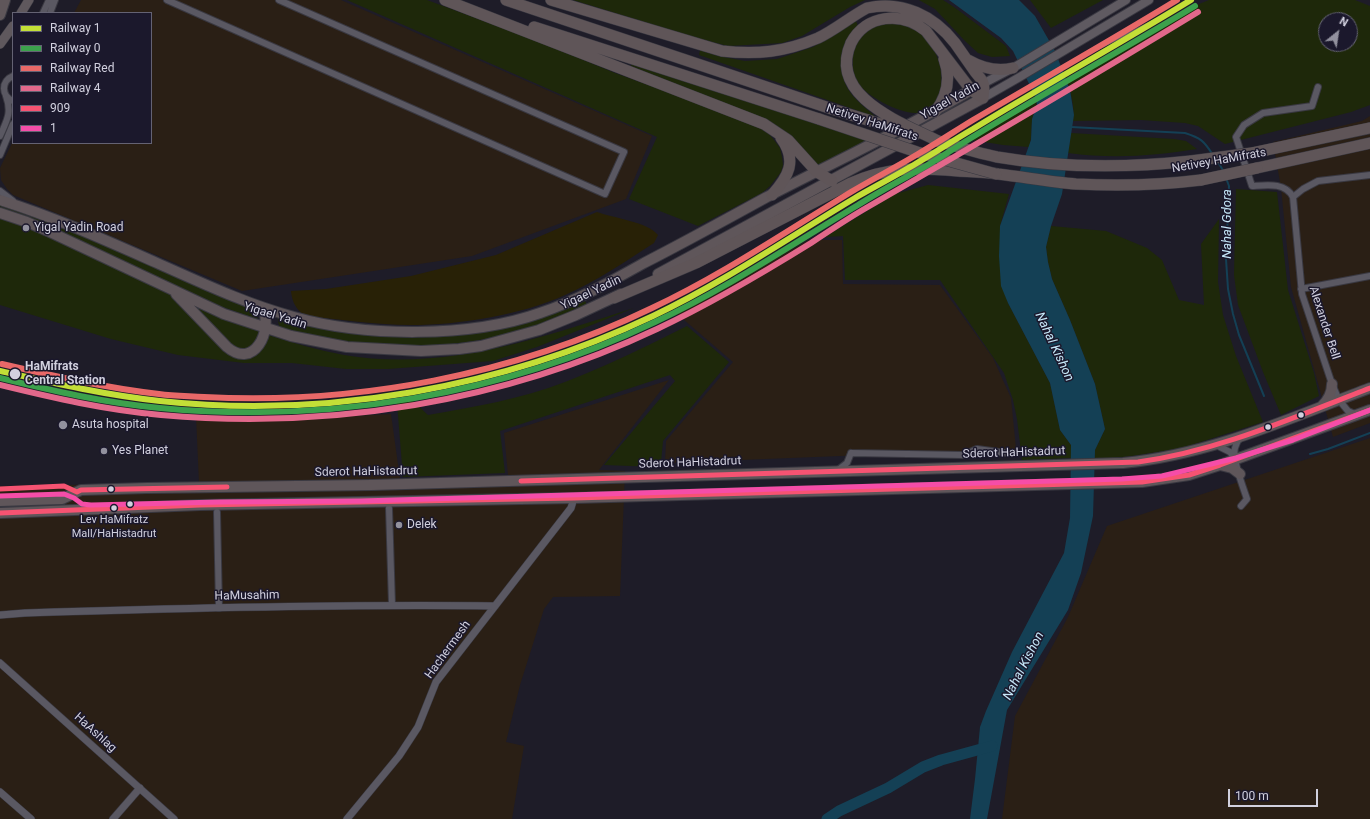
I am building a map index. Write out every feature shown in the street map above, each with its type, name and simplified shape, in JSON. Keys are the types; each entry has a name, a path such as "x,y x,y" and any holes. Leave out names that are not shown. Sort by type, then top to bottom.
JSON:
{"highway":[{"path":"0,15 5,0"},
{"path":"445,0 750,117 775,130 788,140 817,172 832,181"},
{"name":"Netivey HaMifrats","path":"450,0 917,152 996,174 1070,183 1175,183 1201,180 1370,143"},
{"name":"Netivey HaMifrats","path":"506,0 832,109 938,141 996,156 1026,161 1073,165 1141,165 1191,161 1252,153 1370,128"},
{"path":"520,0 612,35"},
{"path":"551,0 722,51 742,53 763,53 790,48 818,38 867,8 879,4 894,2 918,8 945,30 983,83 984,98"},
{"path":"938,141 876,109 853,85 848,75 848,49 862,28 874,22 896,18 909,20 918,25 926,30 971,90 984,98"},
{"path":"935,42 944,59 948,72 948,83 943,100 935,112"},
{"path":"967,59 993,70 1013,68"},
{"name":"Yigael Yadin","path":"0,200 27,208 263,308 314,322 349,328 375,330 437,331 478,327 519,320 557,307 597,289 772,195 935,112 971,90"},
{"name":"Yigael Yadin","path":"0,213 50,232 224,314 266,329 304,339 347,347 421,351 459,349 481,346 533,332 614,298 984,98"},
{"path":"1293,145 1370,122"},
{"path":"772,195 785,179 790,166 790,158 786,146 775,130"},
{"path":"614,298 696,263 862,178 900,169 926,168 996,174"},
{"path":"165,286 185,302 227,347 235,353 246,354 254,350 263,340 267,320 263,308"},
{"path":"1322,406 1330,397 1332,384"},
{"name":"Sderot HaHistadrut","path":"0,501 62,498 81,490 372,485 1123,463 1161,459 1216,446 1370,388"},
{"path":"0,513 200,505 574,498 1062,485 1163,480 1189,475 1236,460 1370,410"},
{"path":"1220,465 1232,468 1240,474"}],"main road":[{"path":"22,12 29,0"},
{"name":"Yigael Yadin","path":"971,90 1013,68 1126,0"},
{"name":"Yigael Yadin","path":"984,98 1149,0"},
{"path":"0,44 12,27"}],"street":[{"path":"43,12 49,0"},
{"path":"50,12 55,0"},
{"path":"167,0 606,194 624,152 279,0"},
{"path":"0,136 10,107 2,87 12,75"},
{"path":"1318,87 1312,106 1263,113 1244,125 1236,137 1252,186 1276,185 1290,191 1294,197 1304,188 1318,181 1370,175"},
{"path":"6,96 12,100"},
{"path":"0,155 12,126"},
{"path":"0,191 5,196 27,208"},
{"name":"Alexander Bell","path":"1294,197 1301,289 1332,384 1344,398 1348,411 1356,415"},
{"path":"1301,289 1370,276"},
{"name":"Alexander Bell","path":"1332,384 1344,398"},
{"path":"1241,437 1235,447 1236,460 1247,499 1241,506"},
{"path":"1216,446 1230,452 1236,460"},
{"path":"851,453 964,455 977,448 1006,453"},
{"path":"851,453 855,464 863,471"},
{"path":"836,472 847,463 851,453"},
{"name":"Hachermesh","path":"347,819 399,756 418,727 436,682 571,508 574,498"},
{"path":"389,508 392,605"},
{"path":"217,512 219,608"},
{"name":"HaMusahim","path":"0,615 31,612 219,608 392,605 495,606"},
{"name":"HaAshlag","path":"0,663 174,819"},
{"path":"113,819 140,788"},
{"path":"0,792 31,819"}],"shaded area":[{"path":"81,0 341,0 652,136 626,199 472,256 242,291 13,195 1,180 0,168 12,143 152,144 152,12 75,12"},
{"path":"1370,116 1370,423 1333,437 1291,287 1281,188 1273,142 1362,121"},
{"path":"809,240 842,240 843,284 940,285 993,358 1011,398 1016,449 665,463 666,441 733,362 676,313"},
{"path":"669,380 599,470 625,471 620,596 553,597 544,609 520,685 506,742 524,746 512,819 0,819 0,486 199,483 196,416 330,417 391,414 400,479 508,475 504,433"},
{"path":"1370,438 1370,819 1002,819 1015,716 1068,617 1107,526"}],"green space":[{"path":"347,0 427,0 532,39 615,73 728,114 768,133 780,148 783,165 781,172 770,186 762,193 698,226 629,199 657,137"},
{"path":"573,0 865,0 850,7 802,36 782,43 728,46 693,37"},
{"path":"919,0 943,0 1006,46 1010,56 992,57 978,53 935,9"},
{"path":"1030,0 1103,0 1051,28"},
{"path":"1209,0 1355,0 1370,6 1370,105 1351,112 1225,144 1198,126 1185,123 1141,120 1073,121 1072,100 1066,79 1199,4"},
{"path":"856,21 858,26 847,40 842,51 841,61 843,76 845,84 853,96 876,117 699,55 700,50 718,56 745,61 777,59 813,47"},
{"path":"892,23 915,28 924,36 935,51 941,69 941,87 936,102 928,110 918,113 902,111 875,98 861,87 857,81 853,68 853,54 861,36 872,27"},
{"path":"632,63 868,140 816,166 764,119 631,66"},
{"path":"1036,98 1029,147 1003,145 966,139"},
{"path":"1071,133 1174,139 1186,141 1197,149 1133,156 1101,156 1068,153"},
{"path":"928,185 1009,194 1000,226 1008,303 1050,383 1060,430 1071,445 1071,458 1022,460 1017,419 1013,400 1004,373 940,280 845,280 843,236 825,237 895,194"},
{"path":"1236,189 1277,192 1288,290 1314,373 1319,396 1281,415 1238,305 1234,275"},
{"path":"0,203 25,212 259,311 257,319 220,306 75,239 0,209"},
{"path":"0,218 51,237 162,289 178,300 239,357 268,335 344,355 381,359 418,359 455,356 527,341 634,308 537,347 493,361 388,369 346,369 292,363 244,363 178,355 111,339 0,305"},
{"path":"1219,219 1218,282 1223,315 1236,356 1263,422 1182,448 1095,460 1095,450 1105,429 1095,384 1052,279 1046,247 1051,226 1106,231 1147,248 1162,260 1179,300 1204,305 1201,244"},
{"path":"585,301 587,305 570,313 516,332 469,342 421,346 372,345 324,339 283,330 279,325 278,320 278,316 305,325 364,335 425,337 485,332 513,326 540,318"},
{"path":"190,302 234,322 261,331 260,338 248,350 235,350"},
{"path":"687,326 729,362 663,441 661,462 658,467 604,465 675,381 670,375 500,431 505,473 403,477 397,403 413,401 428,415 480,406 514,398 581,376 627,356"}],"sand":[{"path":"597,212 639,224 658,235 654,243 600,277 565,295 529,308 490,318 469,321 430,325 398,325 305,316 299,311 292,299 291,291 326,289 411,276 496,255"}],"water":[{"name":"Nahal Kishon","path":"949,0 1019,0 1035,16 1055,51 1070,90 1074,115 1062,194 1051,226 1046,247 1052,279 1095,384 1105,429 1095,450 1093,516 1081,573 1068,610 1007,710 987,819 970,819 980,727 1012,652 1064,553 1070,518 1071,445 1060,430 1050,383 1008,303 1001,286 999,256 1000,226 1031,140 1032,119 1037,105 1036,98 1013,51 1001,38"}],"waterway":[{"name":"Nahal Gdora","path":"1071,127 1185,133 1202,141 1213,155"},
{"name":"Nahal Gdora","path":"1218,162 1224,172"},
{"name":"Nahal Gdora","path":"1226,178 1229,186 1226,259 1228,289 1239,335 1264,396"},
{"name":"Nahal Gdora","path":"1310,454 1328,449 1370,433"},
{"path":"827,819 839,811 888,788 923,767 941,760 992,746"}],"railway":[{"path":"1096,50 1182,6"}],"rail line":[{"name":"Red","path":"2,364 80,381 165,395 262,398 319,396 377,390 434,381 490,368 545,351 599,331 652,308 703,282 753,253 851,192 925,150 973,120 1177,0"},
{"name":"1","path":"0,371 99,392 160,401 223,405 286,405 349,401 412,392 474,379 536,362 595,341 653,316 705,289 855,198 1191,0"},
{"name":"0","path":"0,378 80,396 140,406 223,412 287,412 350,407 413,398 475,386 537,368 597,347 655,322 707,295 1195,6"},
{"name":"4","path":"0,385 80,403 140,413 225,419 288,418 352,414 415,405 477,392 538,375 598,354 657,329 716,299 792,255 859,212 1198,12"}],"transit line":[{"name":"909","path":"521,481 1138,462 1198,450 1256,432 1370,388"},
{"name":"909","path":"0,513 200,505 574,498 1142,482 1189,475 1370,410"},
{"name":"1","path":"0,496 64,494 74,498 82,504 91,505 361,501 1122,479 1162,476 1236,458 1293,440 1370,410"},
{"name":"909","path":"0,489 64,486 77,492"},
{"name":"909","path":"77,492 81,490 227,487"}],"place":[{"name":"Yigal Yadin Road","path":"26,228"},
{"name":"HaMifrats Central Station","path":"15,374"},
{"name":"Asuta hospital","path":"63,425"},
{"name":"Yes Planet","path":"104,451"},
{"name":"Lev HaMifratz Mall/HaHistadrut","path":"114,508"},
{"name":"Delek","path":"399,525"}]}
